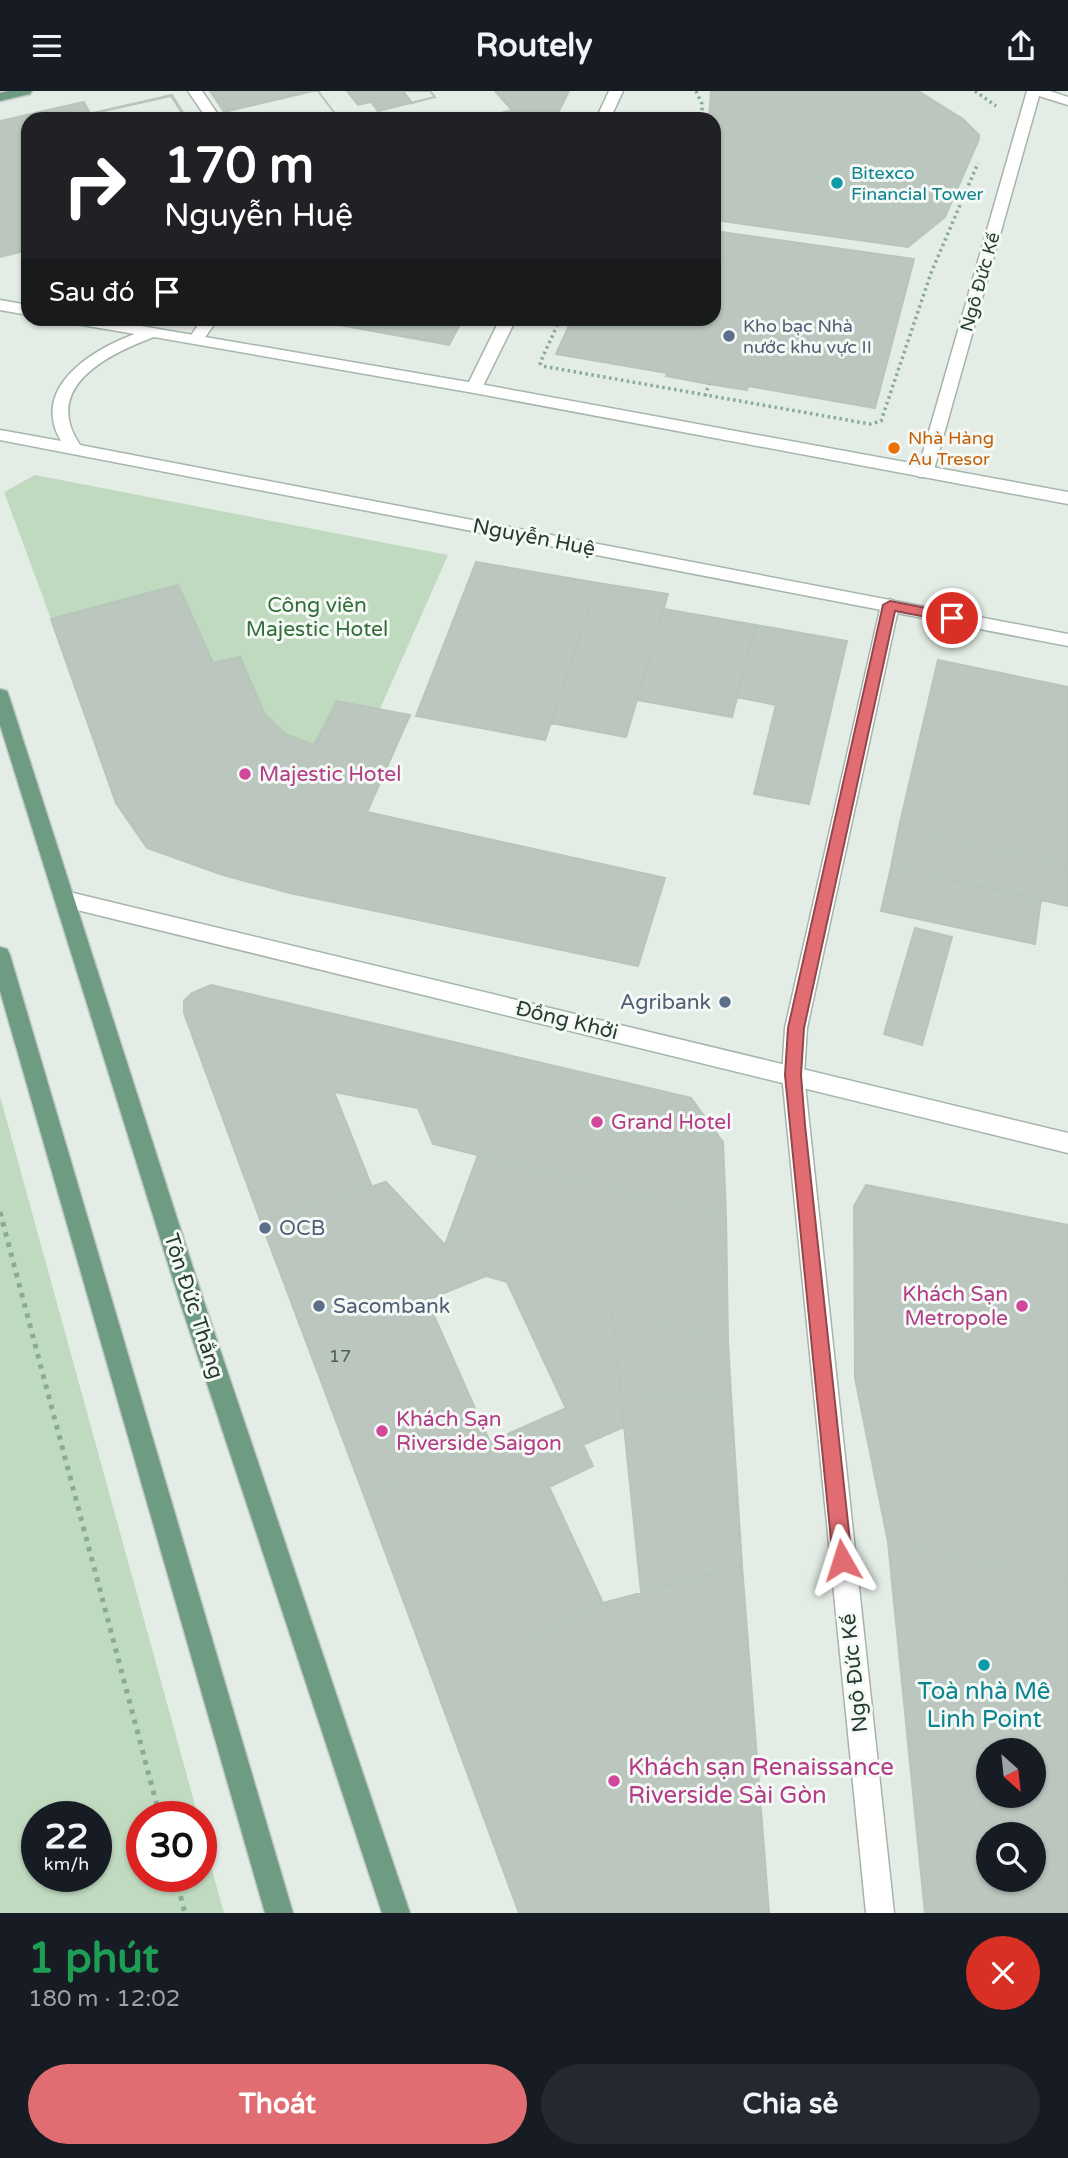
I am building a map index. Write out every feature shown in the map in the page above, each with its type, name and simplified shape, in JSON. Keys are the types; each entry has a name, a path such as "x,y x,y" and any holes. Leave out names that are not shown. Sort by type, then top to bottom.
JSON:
{"main road":[{"path":"0,97 25,91"},
{"name":"Tôn Ðức Thắng","path":"0,696 192,1302 396,1913"},
{"path":"0,955 279,1913"}],"street":[{"path":"195,91 209,112"},
{"path":"606,112 616,91"},
{"path":"1036,91 1068,101"},
{"name":"Ngô Ðức Kế","path":"925,473 1036,91"},
{"path":"0,305 21,309"},
{"path":"117,326 474,388 1068,498"},
{"path":"196,340 205,326"},
{"path":"474,388 505,326"},
{"path":"74,449 62,429 60,412 63,396 72,380 103,353 153,332"},
{"name":"Nguyễn Huệ","path":"0,435 1068,640"},
{"name":"Ngô Ðức Kế","path":"880,1913 793,1075 796,1028 890,605"},
{"name":"Ðồng Khởi","path":"65,899 1068,1143"}],"path":[{"path":"696,91 702,104 702,112"},
{"path":"975,91 995,103 996,110"},
{"path":"557,326 540,363 542,366 870,424 881,421 931,273 982,155"},
{"path":"705,395 709,384"},
{"path":"0,1212 156,1801"},
{"path":"179,1892 185,1913"}],"green space":[{"name":"Công viên Majestic Hotel","path":"35,475 448,555 380,709 337,701 314,745 287,735 268,718 240,657 213,663 178,586 51,619 4,492"},
{"path":"0,1096 194,1801 126,1801 126,1892 217,1892 217,1888 224,1913 0,1913"}],"building":[{"path":"210,91 318,91 334,112 224,112"},
{"path":"318,91 334,112 224,112"},
{"path":"347,91 430,91 435,97 378,111 371,102 358,105"},
{"path":"403,91 430,91 435,97 412,103"},
{"path":"495,91 569,91 558,112 514,112"},
{"name":"Bitexco Financial Tower","path":"711,91 918,91 963,119 979,135 979,139 945,217 908,247 721,221 721,112 710,112"},
{"path":"172,95 183,112 97,112"},
{"path":"171,96 181,112 99,112"},
{"path":"84,102 89,112 40,112"},
{"path":"21,116 21,252 0,257 0,121"},
{"name":"Kho bạc Nhà nước khu vực II","path":"721,232 914,259 875,408 748,386 747,390 709,384 666,376 667,373 556,354 569,326 721,326"},
{"path":"345,326 459,326 449,345"},
{"path":"476,562 598,583 545,740 416,716"},
{"path":"598,583 668,594 626,737 551,723"},
{"name":"Majestic Hotel","path":"178,585 213,663 240,657 264,713 285,734 314,745 337,701 410,715 367,812 665,878 638,966 290,893 223,875 147,848 116,803 51,619"},
{"path":"664,609 756,625 732,717 637,700"},
{"path":"756,625 847,641 809,804 754,794 776,705 736,697"},
{"path":"938,660 1068,687 1068,865 899,827"},
{"path":"899,827 1068,865 1068,906 891,867"},
{"path":"891,867 1041,899 1035,944 881,911"},
{"path":"915,928 952,937 922,1045 884,1034"},
{"name":"Grand Hotel","path":"211,985 691,1098 723,1142 726,1217 433,1144 418,1108 334,1092 372,1187 261,1222 184,1013 184,1001 192,993"},
{"path":"478,1155 726,1217 728,1340 612,1309 624,1427 583,1445 507,1282 486,1276 468,1235 445,1245"},
{"path":"386,1182 445,1245 468,1235 486,1276 427,1300 490,1442 365,1498 261,1222"},
{"path":"866,1185 1068,1225 1068,1579 888,1542 855,1378 854,1206"},
{"path":"612,1309 728,1340 731,1395 621,1396"},
{"path":"731,1395 742,1566 641,1592 621,1396"},
{"path":"566,1408 593,1466 549,1487 603,1603 434,1683 365,1498"},
{"name":"Toà nhà Mê Linh Point","path":"888,1542 1068,1579 1068,1913 925,1913"},
{"name":"Khách sạn Renaissance Riverside Sài Gòn","path":"742,1566 769,1913 519,1913 434,1683 603,1603"}],"place":[{"name":"Bitexco Financial Tower","path":"837,183"},
{"name":"Kho bạc Nhà nước khu vực II","path":"729,336"},
{"name":"Nhà Hàng Au Tresor","path":"894,448"},
{"name":"Majestic Hotel","path":"245,774"},
{"name":"Agribank","path":"725,1002"},
{"name":"Grand Hotel","path":"597,1122"},
{"name":"OCB","path":"265,1228"},
{"name":"Sacombank","path":"319,1306"},
{"name":"Khách Sạn Metropole","path":"1022,1306"},
{"name":"Khách Sạn Riverside Saigon","path":"382,1431"},
{"name":"Toà nhà Mê Linh Point","path":"984,1665"},
{"name":"Khách sạn Renaissance Riverside Sài Gòn","path":"614,1781"}],"route":[{"path":"842,1560 797,1125 793,1075 796,1028 890,605 952,618"}]}
